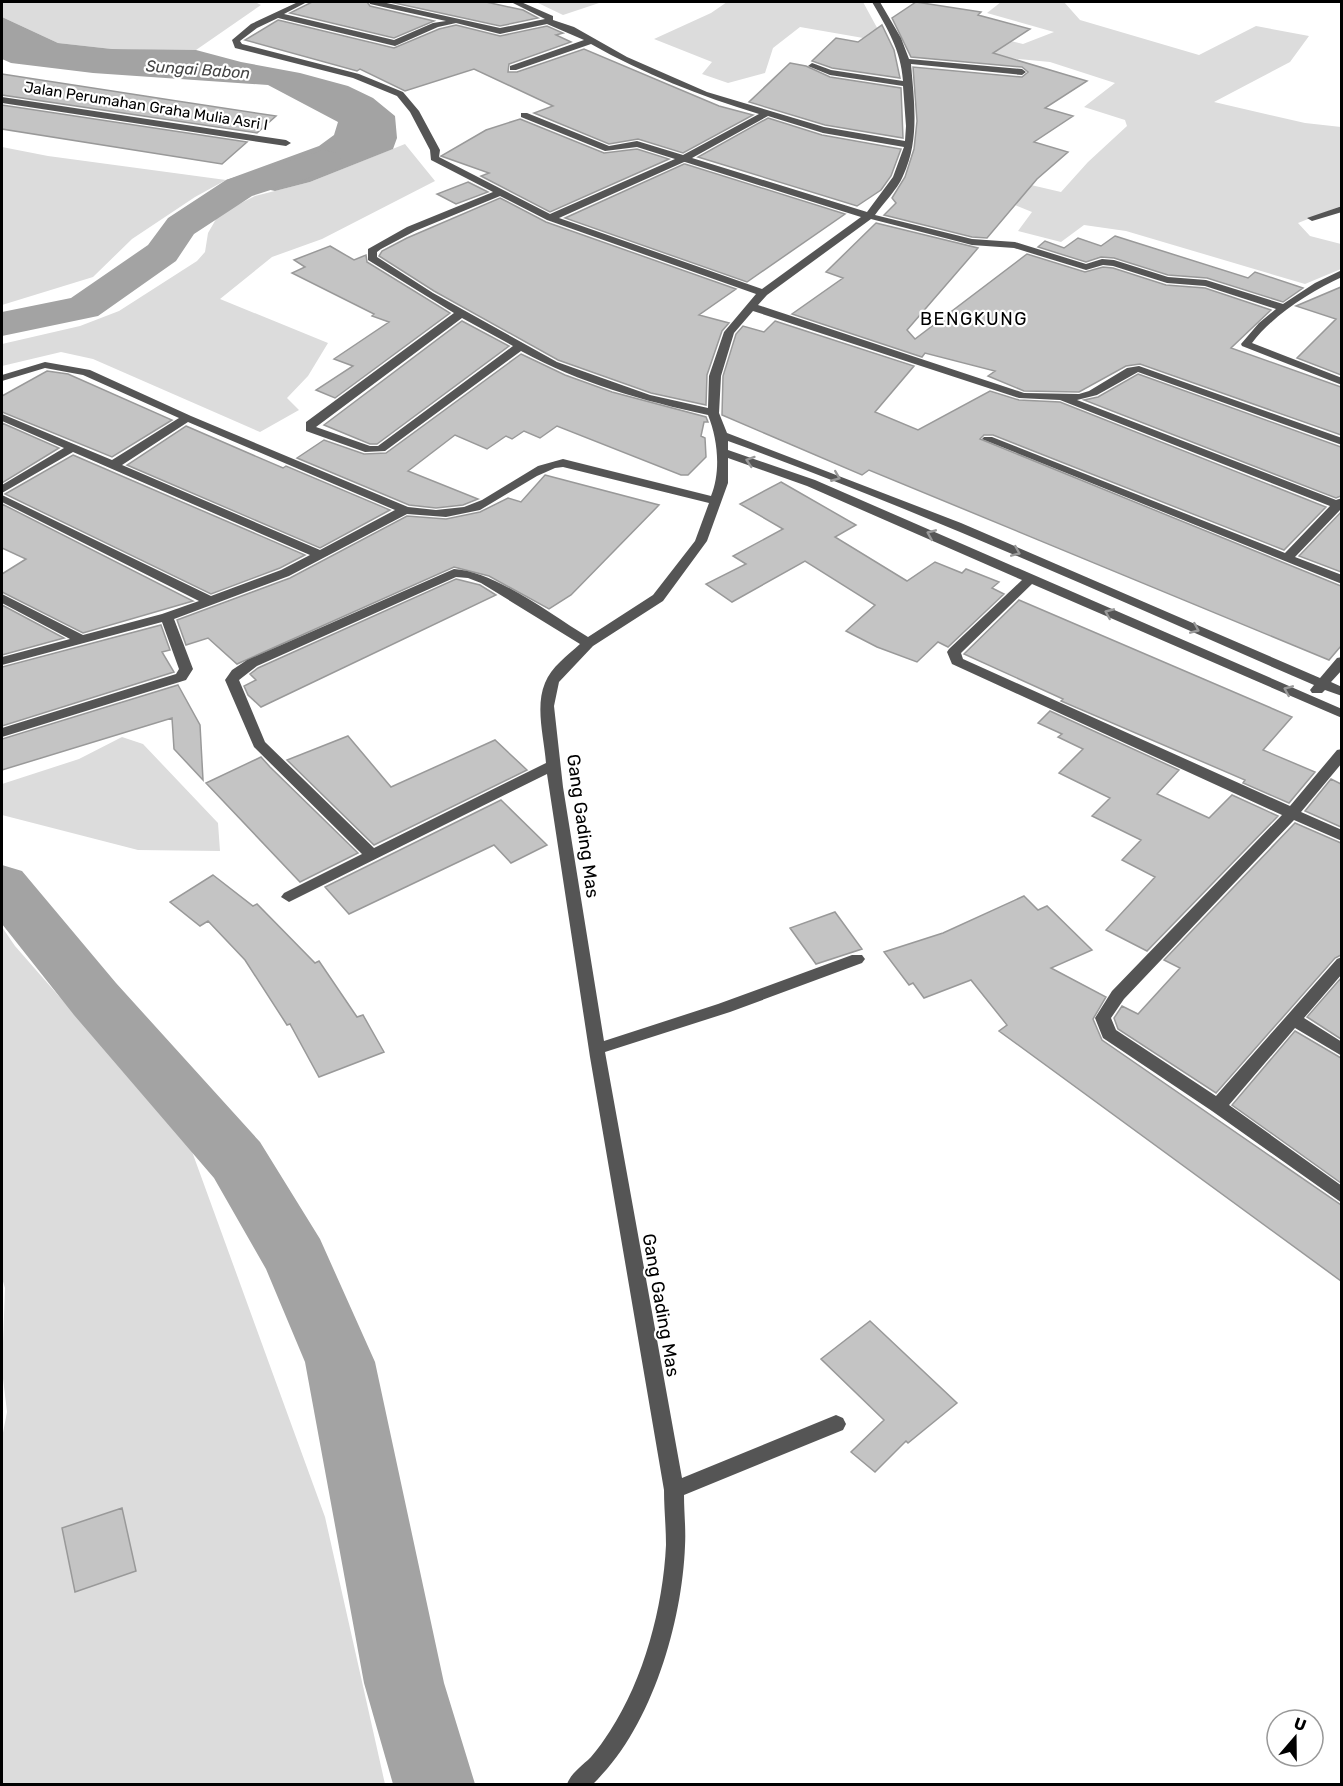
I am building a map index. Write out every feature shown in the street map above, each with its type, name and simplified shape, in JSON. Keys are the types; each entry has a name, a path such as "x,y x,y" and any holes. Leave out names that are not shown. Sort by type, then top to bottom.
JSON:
{"street":[{"path":"303,2 254,26 236,40 238,46 356,76 400,94 414,111 435,150 434,158 550,218 762,293"},
{"path":"373,2 500,31 515,26 548,21 593,40 624,59 704,94 823,130 909,146"},
{"path":"515,2 550,18 548,21"},
{"name":"Gang Gading Mas","path":"578,1785 609,1751 632,1714 650,1666 671,1585 675,1551 674,1490 597,1049 547,706 552,682 562,668 588,644 658,598 701,542 722,483 723,443 713,413 715,376 720,351 729,332 762,293 869,216 898,177 909,146 911,126 906,61 897,38 876,2"},
{"path":"277,15 396,43 436,26 462,23"},
{"path":"513,68 593,40"},
{"path":"906,61 1022,72"},
{"path":"812,66 830,72 908,84"},
{"name":"Jalan Perumahan Graha Mulia Asri I","path":"2,100 286,142"},
{"path":"550,218 681,160 765,114"},
{"path":"524,115 608,149 637,144 681,160 869,216 972,242 1015,245 1082,267 1108,262 1167,280 1198,281 1285,308"},
{"path":"499,192 411,228 377,247 371,254 375,261 461,313 553,364 647,398 713,413"},
{"path":"1312,218 1341,209"},
{"path":"1341,273 1318,284 1285,308 1247,341 1247,345 1336,380 1341,369"},
{"path":"752,307 1023,396 1064,399 1093,393 1131,370 1146,370 1341,441"},
{"path":"461,313 310,424 310,429 369,450 381,449 521,346"},
{"path":"2,378 45,365 70,367 86,372 187,418 405,510 432,514 463,511 485,504 542,468 563,463 717,501"},
{"path":"1064,399 1339,503 1287,558"},
{"path":"2,417 319,554"},
{"path":"113,465 187,418"},
{"path":"988,438 1341,580"},
{"path":"723,443 1341,714"},
{"path":"723,443 799,462 928,514 1341,692"},
{"path":"2,489 72,448"},
{"path":"2,498 210,601"},
{"path":"2,661 167,617 285,573 405,510"},
{"path":"372,855 259,744 233,685 232,680 237,673 252,663 454,573 470,574 485,580 588,644"},
{"path":"1030,579 954,652 957,661 1341,836"},
{"path":"2,598 81,639"},
{"path":"2,733 181,677 186,669 167,617"},
{"path":"1309,699 1341,661"},
{"path":"1341,753 1292,813 1118,995 1103,1018 1109,1034 1218,1106 1341,1196"},
{"path":"289,897 555,764"},
{"path":"597,1049 724,1008 857,959"},
{"path":"1218,1106 1341,963"},
{"path":"1293,1019 1341,1050"},
{"path":"674,1490 836,1424"}],"shaded area":[{"path":"2,2 255,2 261,5 196,50 180,51 112,49 58,43 2,17"},
{"path":"536,2 602,2 563,15"},
{"path":"727,2 863,2 881,35 869,39 800,27 773,48 765,73 728,83 702,74 712,62 654,39 711,13"},
{"path":"1001,2 1064,2 1080,20 1199,55 1256,26 1309,36 1290,62 1214,102 1305,123 1341,127 1341,206 1298,223 1310,236 1341,244 1341,269 1305,284 1126,231 1084,225 1061,242 1018,231 1032,212 995,197 1014,181 1061,192 1088,162 1127,126 1125,120 1084,107 1115,83 1050,62 975,55 966,30 1023,44 1054,32 987,13"},
{"path":"405,144 435,181 322,239 272,257 220,299 328,343 308,376 287,398 299,410 260,432 93,359 61,352 2,366 2,344 80,326 119,311 197,261 205,252 208,233 219,214 255,196 310,182"},
{"path":"2,147 48,156 226,180 195,197 132,239 93,277 2,305"},
{"path":"122,737 143,744 218,823 220,851 138,850 2,815 2,784 79,759"},
{"path":"2,927 15,946 190,1146 325,1517 385,1784 2,1784 2,1438 7,1412 2,1370 5,1288 2,1278"}],"water":[{"path":"2,17 58,43 112,49 196,50 348,86 373,98 395,116 397,138 393,149 310,182 275,191 226,180 319,146 334,135 338,122 268,85 93,73 11,63 2,59"}],"building":[{"path":"312,2 367,2 370,6 434,21 394,38 290,13"},
{"path":"390,2 486,2 523,10 538,18 500,26"},
{"path":"916,2 981,12 978,15 1030,29 993,53 1087,81 1045,108 1073,116 1034,142 1068,152 1037,179 987,238 972,237 884,215 896,203 892,198 905,177 914,149 917,121 913,67 1022,77 1028,72 1022,67 911,57 892,18"},
{"path":"278,20 394,48 439,29 456,25 500,36 547,26 563,33 556,35 571,42 509,64 508,72 517,72 584,49 719,106 753,115 683,153 638,139 609,144 534,113 553,106 474,69 405,91 360,69 357,71 245,40"},
{"path":"882,25 894,50 900,78 832,68 812,61 836,38 858,42"},
{"path":"790,63 806,66 830,77 901,88 903,138 825,125 749,102"},
{"path":"2,74 276,116 257,133 2,95"},
{"path":"2,105 247,142 222,164 2,129"},
{"path":"768,118 822,135 901,149 891,176 881,190 857,206 698,157"},
{"path":"520,119 604,153 637,149 669,159 550,212 481,176 489,173 441,156 486,130"},
{"path":"684,164 845,214 747,282 565,218"},
{"path":"468,182 488,192 456,204 437,194"},
{"path":"500,198 546,222 736,289 699,315 729,323 722,331 707,375 706,405 651,393 558,360 434,291 379,256 382,251 407,238"},
{"path":"876,223 978,248 907,330 915,339 1027,254 1085,272 1103,267 1113,268 1166,285 1205,288 1271,310 1231,348 1341,387 1341,435 1140,364 1126,366 1079,392 1024,391 988,376 995,371 925,353 922,357 792,314 843,278 826,272"},
{"path":"1115,236 1248,278 1255,272 1303,288 1283,302 1207,278 1168,275 1114,258 1101,257 1086,262 1038,247 1045,241 1064,248 1078,238 1101,246"},
{"path":"330,246 354,260 366,255 367,262 450,313 335,398 316,390 353,366 334,359 389,322 372,316 374,314 292,273 305,267 294,260"},
{"path":"1341,287 1341,375 1297,358 1336,319 1296,306"},
{"path":"462,321 509,346 377,444 370,444 324,425"},
{"path":"775,321 914,366 875,412 918,430 990,391 1019,400 1060,402 1326,507 1284,550 993,435 984,435 980,439 1341,586 1341,646 1329,660 869,470 862,475 722,415 723,376 736,334 743,326 764,332"},
{"path":"521,354 565,375 612,392 706,417 708,422 704,422 701,436 705,438 706,457 688,475 681,475 557,426 540,438 524,431 512,439 506,436 487,449 455,435 408,471 478,499 463,505 436,508 409,505 297,458 324,440 364,454 386,453"},
{"path":"47,371 68,374 172,420 112,457 2,412 2,396"},
{"path":"1138,374 1341,447 1341,496 1336,498 1084,400 1098,397"},
{"path":"2,423 59,448 2,483"},
{"path":"186,426 283,468 286,466 390,510 320,548 127,465"},
{"path":"73,455 305,555 280,568 211,594 5,494"},
{"path":"545,475 659,505 571,595 549,609 489,576 454,567 237,664 208,638 186,645 177,620 290,578 407,516 446,519 480,512 508,498 521,502"},
{"path":"781,482 856,525 835,537 907,581 935,562 962,573 966,569 999,582 992,588 1004,594 948,647 938,642 917,662 877,647 846,631 875,605 805,561 732,602 706,584 746,564 733,556 783,529 740,504"},
{"path":"2,504 193,601 83,633 2,592 2,574 26,559 2,548"},
{"path":"1341,512 1341,572 1299,556"},
{"path":"456,579 480,585 496,595 261,707 248,695 244,686 256,680 250,674 258,668"},
{"path":"1019,600 1292,717 1263,750 1315,772 1289,803 1243,783 1245,780 1061,701 1063,699 964,654"},
{"path":"2,605 64,638 2,655"},
{"path":"161,625 170,650 162,652 174,672 2,726 2,667"},
{"path":"178,685 200,725 203,780 174,749 172,718 2,770 2,739"},
{"path":"1050,711 1179,770 1157,794 1209,818 1232,795 1278,816 1147,951 1106,930 1155,877 1122,860 1141,840 1092,816 1110,798 1059,773 1083,749 1058,737 1062,734 1038,723"},
{"path":"348,736 391,787 495,740 527,770 374,845 287,760"},
{"path":"261,757 358,853 300,882 206,783"},
{"path":"1331,779 1341,784 1341,827 1305,811"},
{"path":"501,800 547,845 511,863 494,845 349,914 325,887"},
{"path":"1295,823 1341,843 1341,955 1335,958 1216,1093 1118,1029 1114,1018 1122,1006 1138,1014 1180,968 1164,960"},
{"path":"213,875 253,906 257,904 315,963 319,961 357,1017 363,1015 384,1052 319,1077 290,1024 287,1025 245,960 208,921 200,926 170,902"},
{"path":"1024,896 1038,910 1047,906 1092,950 1051,968 1106,997 1093,1019 1102,1040 1341,1205 1341,1281 999,1031 1007,1025 971,980 924,998 913,983 909,985 884,952 943,933"},
{"path":"835,912 862,949 816,964 790,928"},
{"path":"1341,978 1341,1039 1307,1017"},
{"path":"1295,1031 1341,1058 1341,1183 1232,1105"},
{"path":"870,1321 957,1403 908,1443 906,1441 875,1472 851,1452 884,1420 821,1359"},
{"path":"122,1508 136,1571 75,1592 62,1528"}],"waterway":[{"name":"Sungai Babon","path":"2,324 84,307 162,253 181,226 239,188 324,161"},
{"path":"2,885 95,999 237,1160 296,1259 340,1362 404,1683 434,1784"}],"district":[{"name":"BENGKUNG","path":"974,319"}]}
